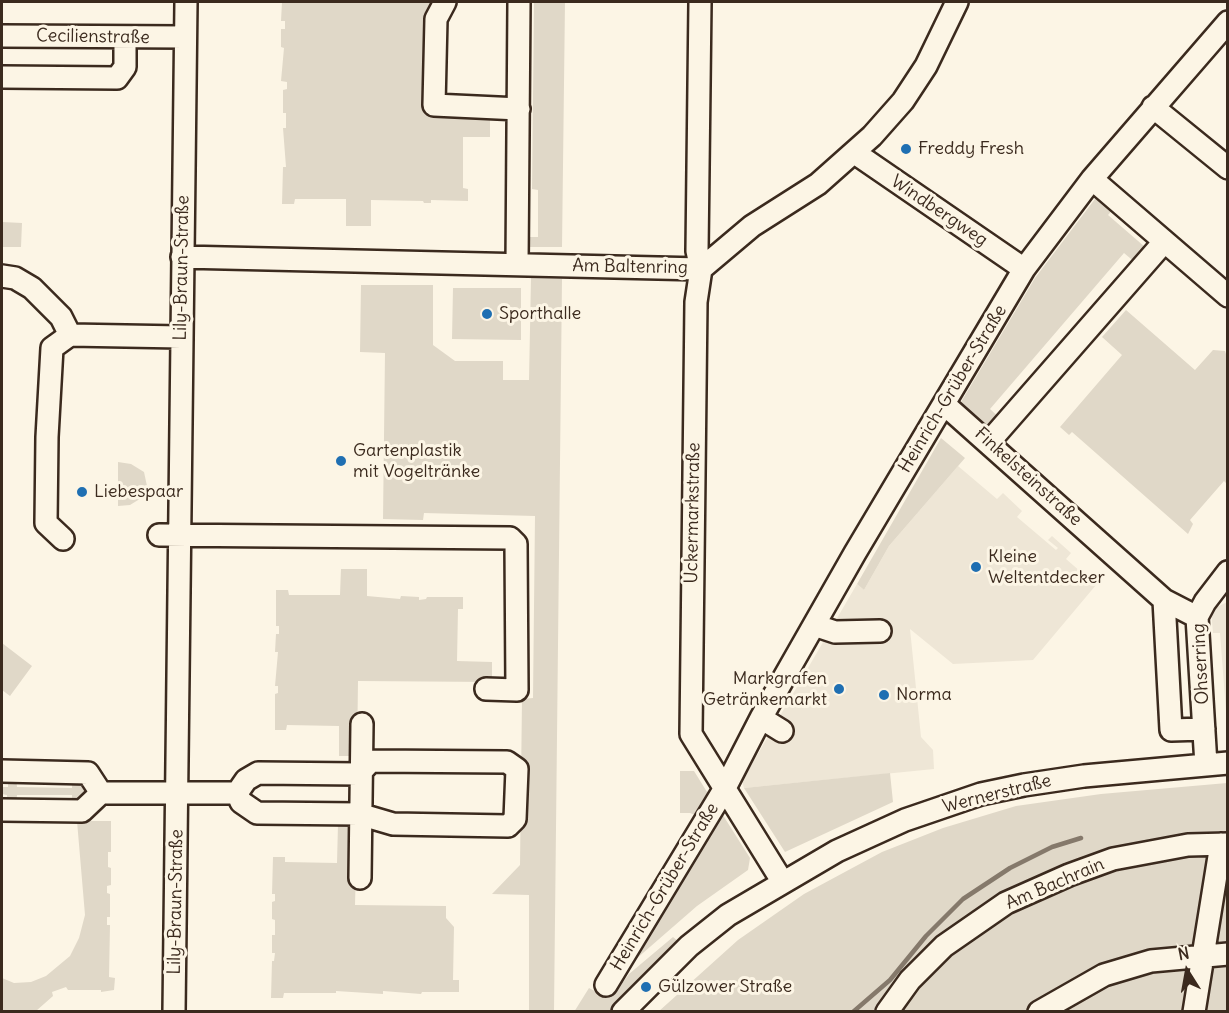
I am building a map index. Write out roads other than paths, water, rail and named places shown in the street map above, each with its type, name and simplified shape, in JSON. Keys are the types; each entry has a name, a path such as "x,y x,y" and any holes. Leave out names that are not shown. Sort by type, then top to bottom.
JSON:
{"street":[{"name":"Lily-Braun-Straße","path":"174,1011 186,2"},
{"path":"445,2 436,19 434,105 519,109"},
{"path":"517,264 519,2"},
{"name":"Uckermarkstraße","path":"700,2 698,230 701,269 696,302 691,734 725,788"},
{"name":"Am Baltenring","path":"182,257 701,269 739,235 819,184 855,153 903,101 926,66 957,2"},
{"name":"Heinrich-Grüber-Straße","path":"606,985 725,788 814,624 1024,269 1092,179 1227,22"},
{"name":"Cecilienstraße","path":"2,36 185,37"},
{"path":"2,77 117,78 125,67 125,37"},
{"path":"1153,107 1227,168"},
{"name":"Windbergweg","path":"855,153 1024,269"},
{"path":"1092,179 1227,296"},
{"path":"698,230 706,236 721,238 739,235"},
{"path":"989,442 1164,242"},
{"path":"2,276 15,278 32,288 61,317 70,335"},
{"path":"63,539 46,523 47,437 52,348 70,335 181,337"},
{"name":"Finkelsteinstraße","path":"944,404 1164,600 1197,617"},
{"path":"159,535 510,538 516,544 517,690 486,689"},
{"name":"Ohserring","path":"1206,765 1197,617 1204,602 1227,572"},
{"path":"1164,600 1171,730 1204,729"},
{"path":"814,624 835,632 880,631"},
{"path":"761,718 782,731"},
{"path":"360,878 359,774 362,724"},
{"path":"371,761 507,762 517,769 515,819 508,826 393,824 359,814 257,813 241,802 237,792 246,780 258,773 359,774 371,761"},
{"name":"Wernerstraße","path":"782,881 837,851 905,820 981,794 1084,776 1227,763"},
{"path":"2,771 88,773 101,793"},
{"name":"Heinrich-Grüber-Straße","path":"623,1011 689,946 728,915 782,881 725,788"},
{"path":"2,810 82,811 101,793 237,792"},
{"path":"1194,1011 1224,844"},
{"name":"Am Bachrain","path":"887,1011 910,980 944,946 1006,903 1069,875 1113,859 1188,845 1224,844"},
{"path":"1039,1011 1104,975 1151,961 1204,954 1227,954"}],"waterway":[{"path":"853,1012 890,980 926,936 963,899 1010,868 1052,847 1081,838"}],"place":[{"name":"Freddy Fresh","path":"906,149"},
{"name":"Sporthalle","path":"487,314"},
{"name":"Gartenplastik mit Vogeltränke","path":"341,461"},
{"name":"Liebespaar","path":"82,492"},
{"name":"Kleine Weltentdecker","path":"976,567"},
{"name":"Markgrafen Getränkemarkt","path":"839,689"},
{"name":"Norma","path":"884,695"},
{"name":"Gülzower Straße","path":"646,987"}]}
